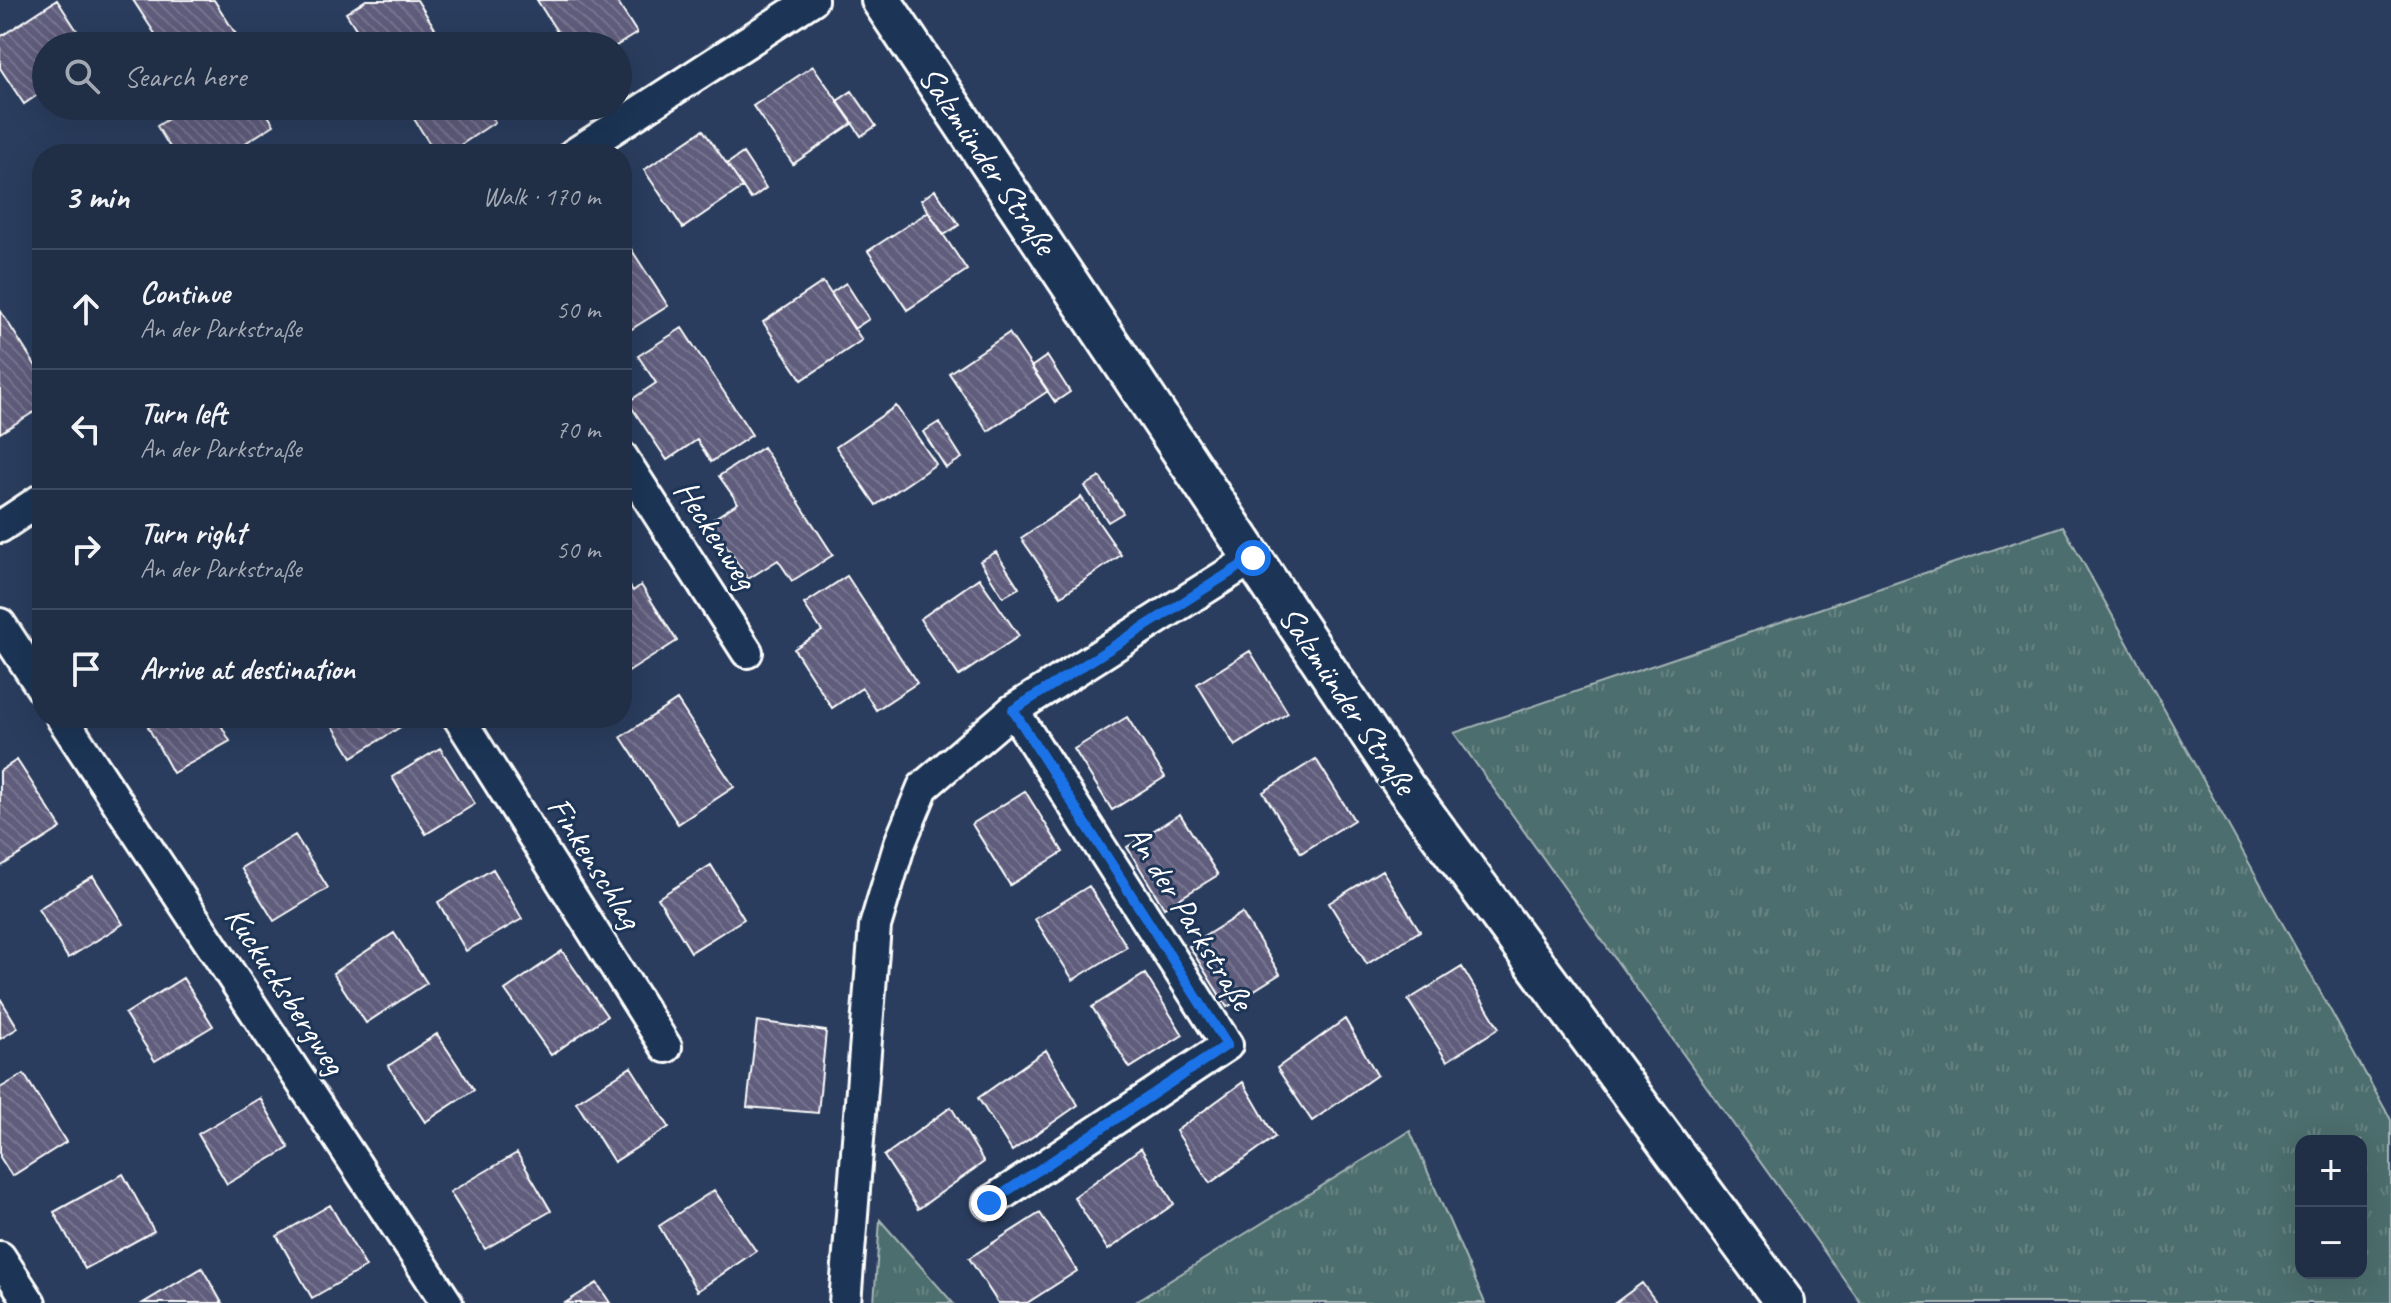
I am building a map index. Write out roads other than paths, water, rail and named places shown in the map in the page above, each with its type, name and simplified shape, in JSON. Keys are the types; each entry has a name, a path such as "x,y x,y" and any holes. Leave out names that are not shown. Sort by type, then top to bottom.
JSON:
{"street":[{"path":"632,116 812,0"},
{"name":"Salzmünder Straße","path":"881,0 1405,787 1785,1303"},
{"path":"589,144 627,120"},
{"name":"Heckenweg","path":"632,473 747,652"},
{"path":"0,527 32,506"},
{"path":"845,1303 875,926 900,843 923,787 1013,710 1253,558"},
{"path":"0,624 32,673"},
{"name":"An der Parkstraße","path":"989,1203 1227,1045 1013,710"},
{"name":"Kuckucksbergweg","path":"69,728 447,1303"},
{"name":"Finkenschlag","path":"465,728 666,1047"},
{"path":"0,1257 30,1303"}]}
